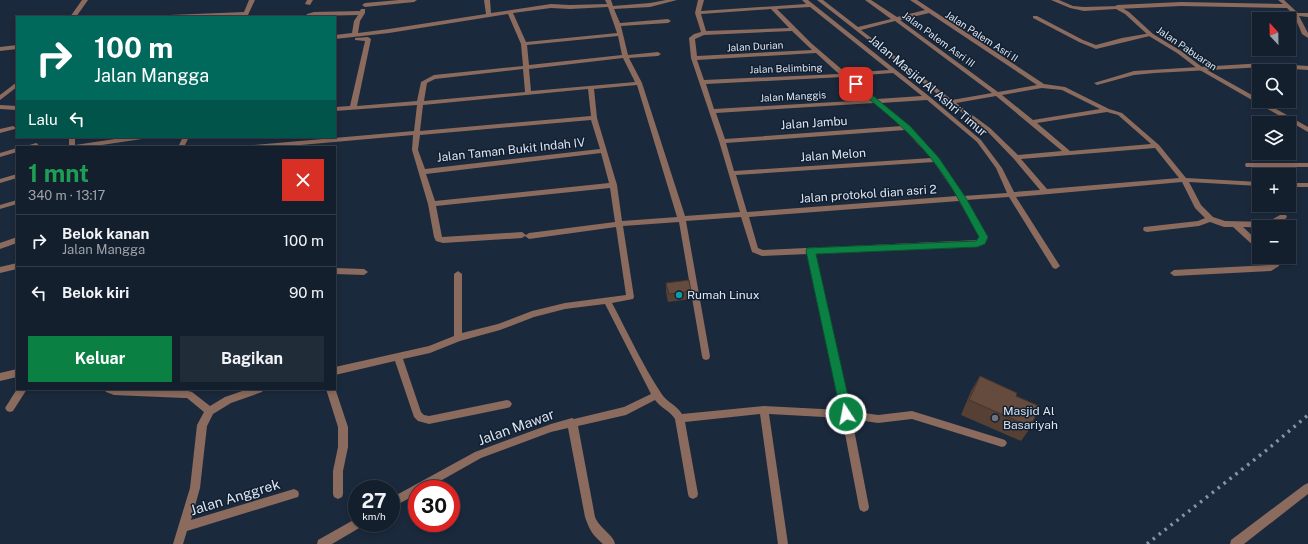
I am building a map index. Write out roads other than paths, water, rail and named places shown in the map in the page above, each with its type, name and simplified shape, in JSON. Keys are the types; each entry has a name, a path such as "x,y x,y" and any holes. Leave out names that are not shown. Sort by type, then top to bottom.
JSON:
{"street":[{"path":"74,16 85,0"},
{"path":"207,16 245,15 252,0"},
{"path":"355,35 356,24 366,3 414,0"},
{"path":"488,0 488,15"},
{"path":"568,0 570,7"},
{"path":"336,39 551,6 570,7 610,4 650,5 674,0"},
{"path":"701,0 698,13 704,33"},
{"name":"Jalan Masjid Al Ashri Timur","path":"805,0 928,98 979,141 999,168 1056,266"},
{"path":"820,0 988,129 1016,157 1045,192"},
{"name":"Jalan Palem Asri III","path":"868,0 998,94 1068,152"},
{"name":"Jalan Palem Asri II","path":"913,0 1042,86"},
{"path":"1054,0 1072,7 1084,9 1194,2 1236,6 1288,6"},
{"path":"1281,0 1294,12"},
{"path":"610,4 618,25 624,56 639,83 682,220 706,356"},
{"path":"698,13 811,5"},
{"name":"Jalan Pabuaran","path":"1117,7 1127,13 1151,35 1179,52 1200,68 1308,130"},
{"path":"773,8 792,29 816,51 907,128 936,160 962,198 984,237 982,242 977,244 810,251 758,252 752,247 732,173 694,58 692,38 696,35 704,33 792,29"},
{"path":"857,29 929,11"},
{"path":"510,12 524,44 528,94"},
{"path":"308,16 314,14 362,13"},
{"path":"1308,15 1296,14 1304,33 1308,36"},
{"path":"1035,17 1081,42 1096,47 1122,40 1151,35"},
{"path":"618,25 668,21"},
{"path":"524,44 619,34"},
{"path":"336,39 368,39 353,108"},
{"path":"0,49 16,47"},
{"name":"Jalan Durian","path":"694,58 816,51"},
{"path":"613,185 432,204 415,150 423,84 428,78 624,56 658,54"},
{"path":"1097,83 1146,72 1200,68 1264,65 1308,68"},
{"name":"Jalan Belimbing","path":"703,82 846,75 893,71"},
{"path":"336,109 528,94 639,83"},
{"path":"0,98 16,85"},
{"path":"951,102 1042,86 1063,88 1107,110 1120,114 1157,146 1184,180 1198,206 1210,219 1224,224 1268,225 1283,217"},
{"path":"336,371 430,349 458,338 500,327 532,314 565,306 630,298 613,185 594,118 591,88"},
{"name":"Jalan Manggis","path":"712,111 928,98"},
{"path":"0,107 16,108"},
{"path":"1033,122 1107,110"},
{"path":"286,146 594,118"},
{"path":"0,131 13,128"},
{"name":"Jalan Jambu","path":"722,141 907,128"},
{"path":"80,146 132,138"},
{"path":"31,146 36,144"},
{"path":"1016,157 1157,146"},
{"path":"0,155 16,150"},
{"name":"Jalan Taman Bukit Indah IV","path":"421,172 603,151"},
{"name":"Jalan Melon","path":"732,173 936,160"},
{"path":"1248,165 1308,165"},
{"path":"0,181 16,176"},
{"name":"Jalan protokol dian asri 2","path":"432,204 438,237 440,240 526,236 619,224 962,198 1015,196 1032,193 1184,180 1252,184"},
{"path":"1296,185 1308,185"},
{"path":"0,207 16,202"},
{"path":"1148,230 1199,223 1210,219"},
{"path":"1235,224 1252,240"},
{"path":"0,246 16,240"},
{"path":"810,251 846,414 864,507"},
{"path":"1174,273 1271,268 1276,264"},
{"path":"0,270 16,266"},
{"path":"336,271 364,272"},
{"path":"458,274 458,338"},
{"path":"607,301 635,359 657,395 662,403 672,406 680,418 693,494"},
{"path":"398,356 417,414 421,418 428,420 507,404"},
{"path":"0,378 16,372"},
{"path":"10,408 21,390"},
{"path":"112,390 189,395 210,411"},
{"path":"178,544 195,488 202,425 210,411 228,400 256,390"},
{"path":"331,390 343,427 343,447 338,478 338,494"},
{"name":"Jalan Mawar","path":"400,498 478,456 537,433 572,422 626,411 657,395"},
{"path":"764,410 783,544"},
{"path":"680,418 764,410 846,414 878,419 912,415 1002,443"},
{"path":"572,422 590,517 594,528 610,543"},
{"path":"1235,544 1308,488"},
{"name":"Jalan Anggrek","path":"184,527 294,494"},
{"path":"322,544 348,529"}],"railway":[{"path":"1147,544 1268,449 1308,415"}],"place":[{"name":"Rumah Linux","path":"679,295"},
{"name":"Masjid Al Basariyah","path":"995,418"}]}
